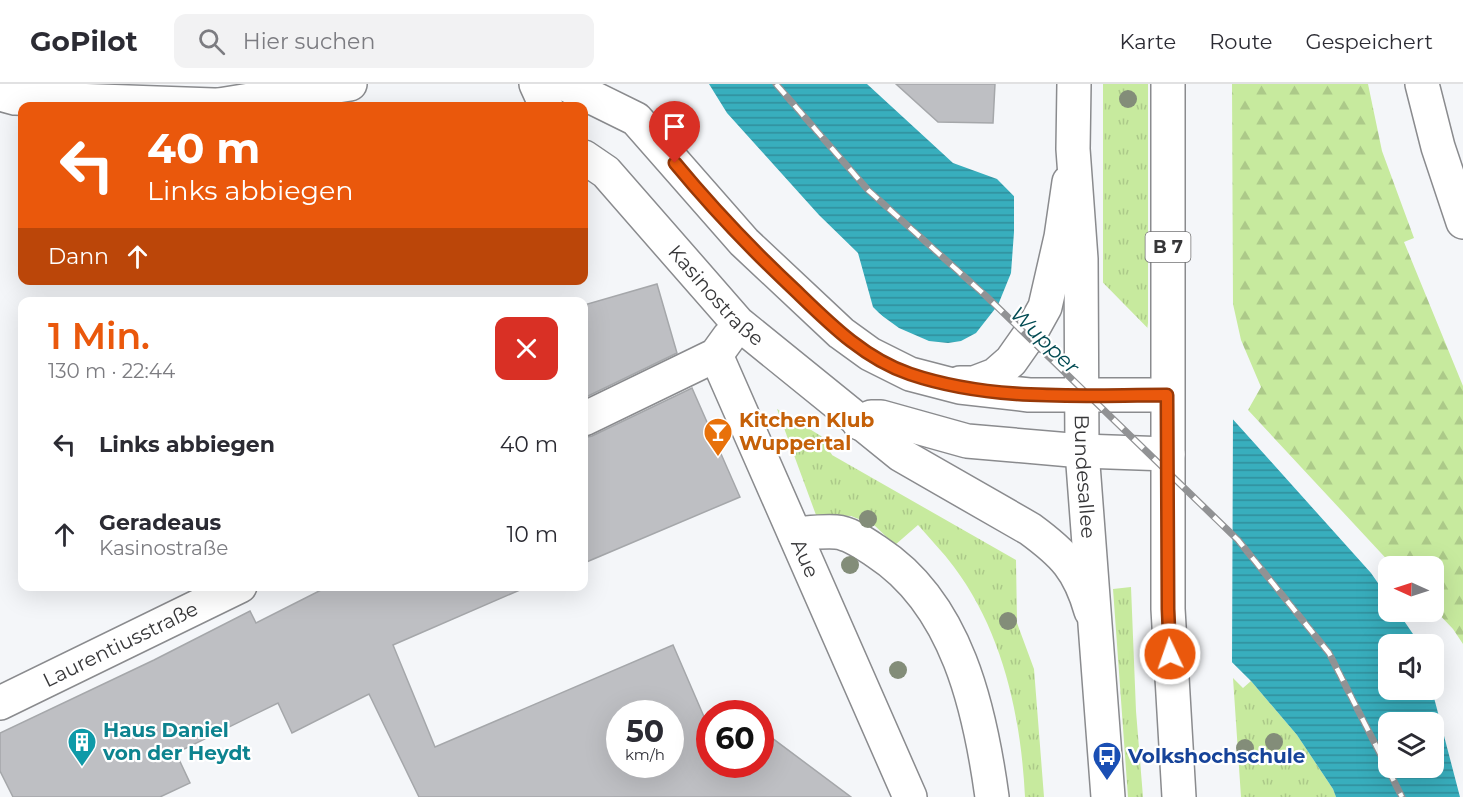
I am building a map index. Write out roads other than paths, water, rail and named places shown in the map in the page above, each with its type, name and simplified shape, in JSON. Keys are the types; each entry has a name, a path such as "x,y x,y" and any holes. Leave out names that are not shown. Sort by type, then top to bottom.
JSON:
{"street":[{"path":"253,102 350,84"},
{"path":"536,84 544,102"},
{"path":"615,84 625,105 636,119 744,242 841,333 862,350 890,366 910,374 979,390 1029,395 1167,395"},
{"name":"Bundesallee","path":"1074,84 1071,248 1082,395 1086,527 1108,797"},
{"name":"B 7","path":"1168,84 1168,609 1179,797"},
{"path":"1422,84 1438,147 1463,222"},
{"path":"566,90 636,119"},
{"path":"0,94 15,98 123,102"},
{"name":"Kasinostraße","path":"595,165 738,323 901,455 1030,529 1049,543 1075,571 1085,589 1094,624"},
{"path":"940,382 974,383 995,375 1011,361 1045,307 1071,248"},
{"path":"588,417 716,355 738,323"},
{"name":"Aue","path":"716,355 910,797"},
{"path":"859,423 871,417 881,417 967,441 1082,451 1168,454"},
{"path":"795,534 837,532 861,541 886,558 913,582 932,605 957,654 973,704 985,746 992,797"},
{"name":"Laurentiusstraße","path":"0,703 230,591"}],"water":[{"name":"Wupper","path":"709,84 867,84 953,163 997,179 1229,415 1371,573 1378,583 1378,622 1405,622 1413,634 1378,634 1378,700 1435,700 1438,712 1378,712 1378,778 1444,778 1444,736 1460,797 1336,797 1297,735 1251,681 873,307 858,253 819,215 727,113"}],"railway":[{"path":"776,84 868,190 986,296 1238,540 1329,653 1402,797"}],"place":[{"name":"Kitchen Klub Wuppertal","path":"718,458"},
{"name":"Haus Daniel von der Heydt","path":"82,768"},
{"name":"Volkshochschule","path":"1107,782"}]}
